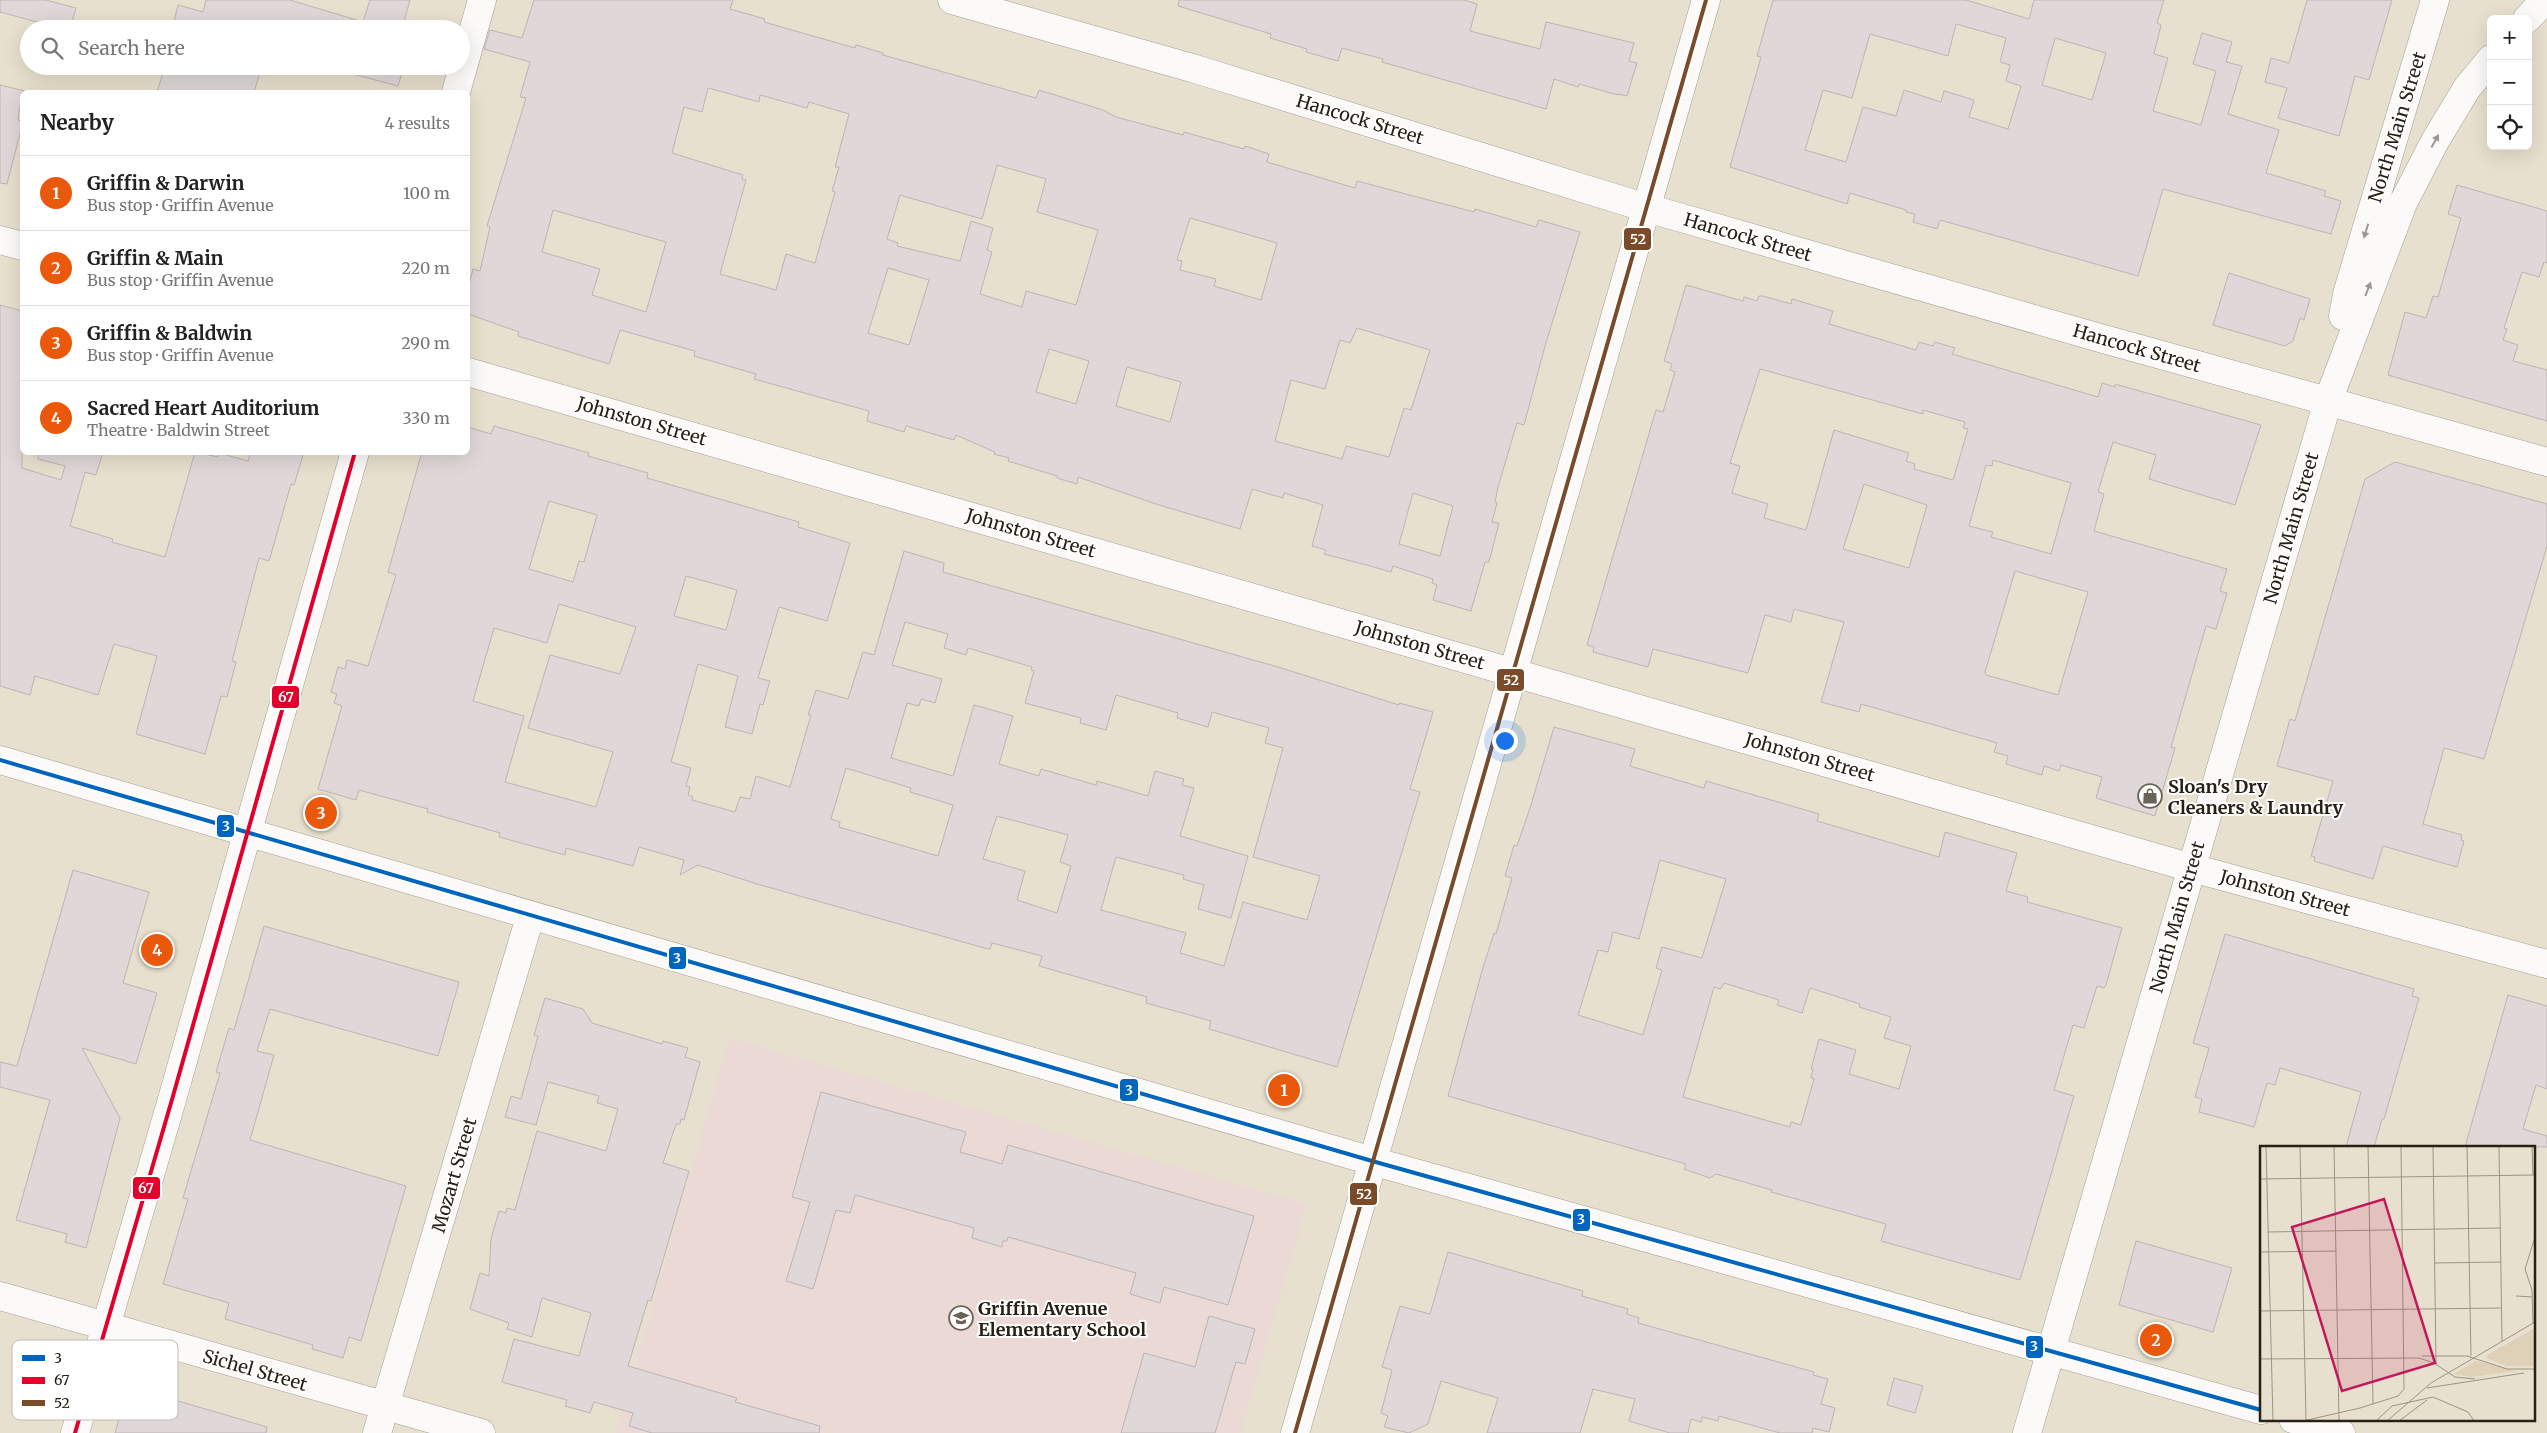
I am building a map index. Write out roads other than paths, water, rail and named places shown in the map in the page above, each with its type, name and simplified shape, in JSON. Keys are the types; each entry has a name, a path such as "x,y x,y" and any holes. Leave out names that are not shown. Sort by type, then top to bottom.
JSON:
{"street":[{"path":"470,42 482,0"},
{"name":"Hancock Street","path":"952,0 1192,68 1647,208 2547,462"},
{"path":"1295,1433 1706,0"},
{"name":"North Main Street","path":"2328,401 2347,294 2435,0"},
{"path":"2531,15 2545,0"},
{"name":"North Main Street","path":"2027,1433 2328,401 2367,292 2403,203 2434,141 2467,88 2490,60"},
{"path":"457,90 461,75"},
{"path":"0,240 20,245"},
{"name":"Johnston Street","path":"470,373 2192,868 2547,964"},
{"path":"102,1340 354,455"},
{"path":"0,760 530,917 1372,1162 2260,1410"},
{"name":"Mozart Street","path":"377,1433 530,917"},
{"name":"Sichel Street","path":"0,1296 152,1340"},
{"name":"Sichel Street","path":"178,1347 481,1433"},
{"path":"75,1433 79,1420"},
{"path":"2296,1420 2341,1433"}],"place":[{"name":"Sloan's Dry Cleaners & Laundry","path":"2150,796"},
{"name":"Griffin & Baldwin","path":"321,813"},
{"name":"Sacred Heart Auditorium","path":"157,950"},
{"name":"Griffin & Darwin","path":"1284,1090"},
{"name":"Griffin Avenue Elementary School","path":"961,1318"},
{"name":"Griffin & Main","path":"2156,1340"}]}
